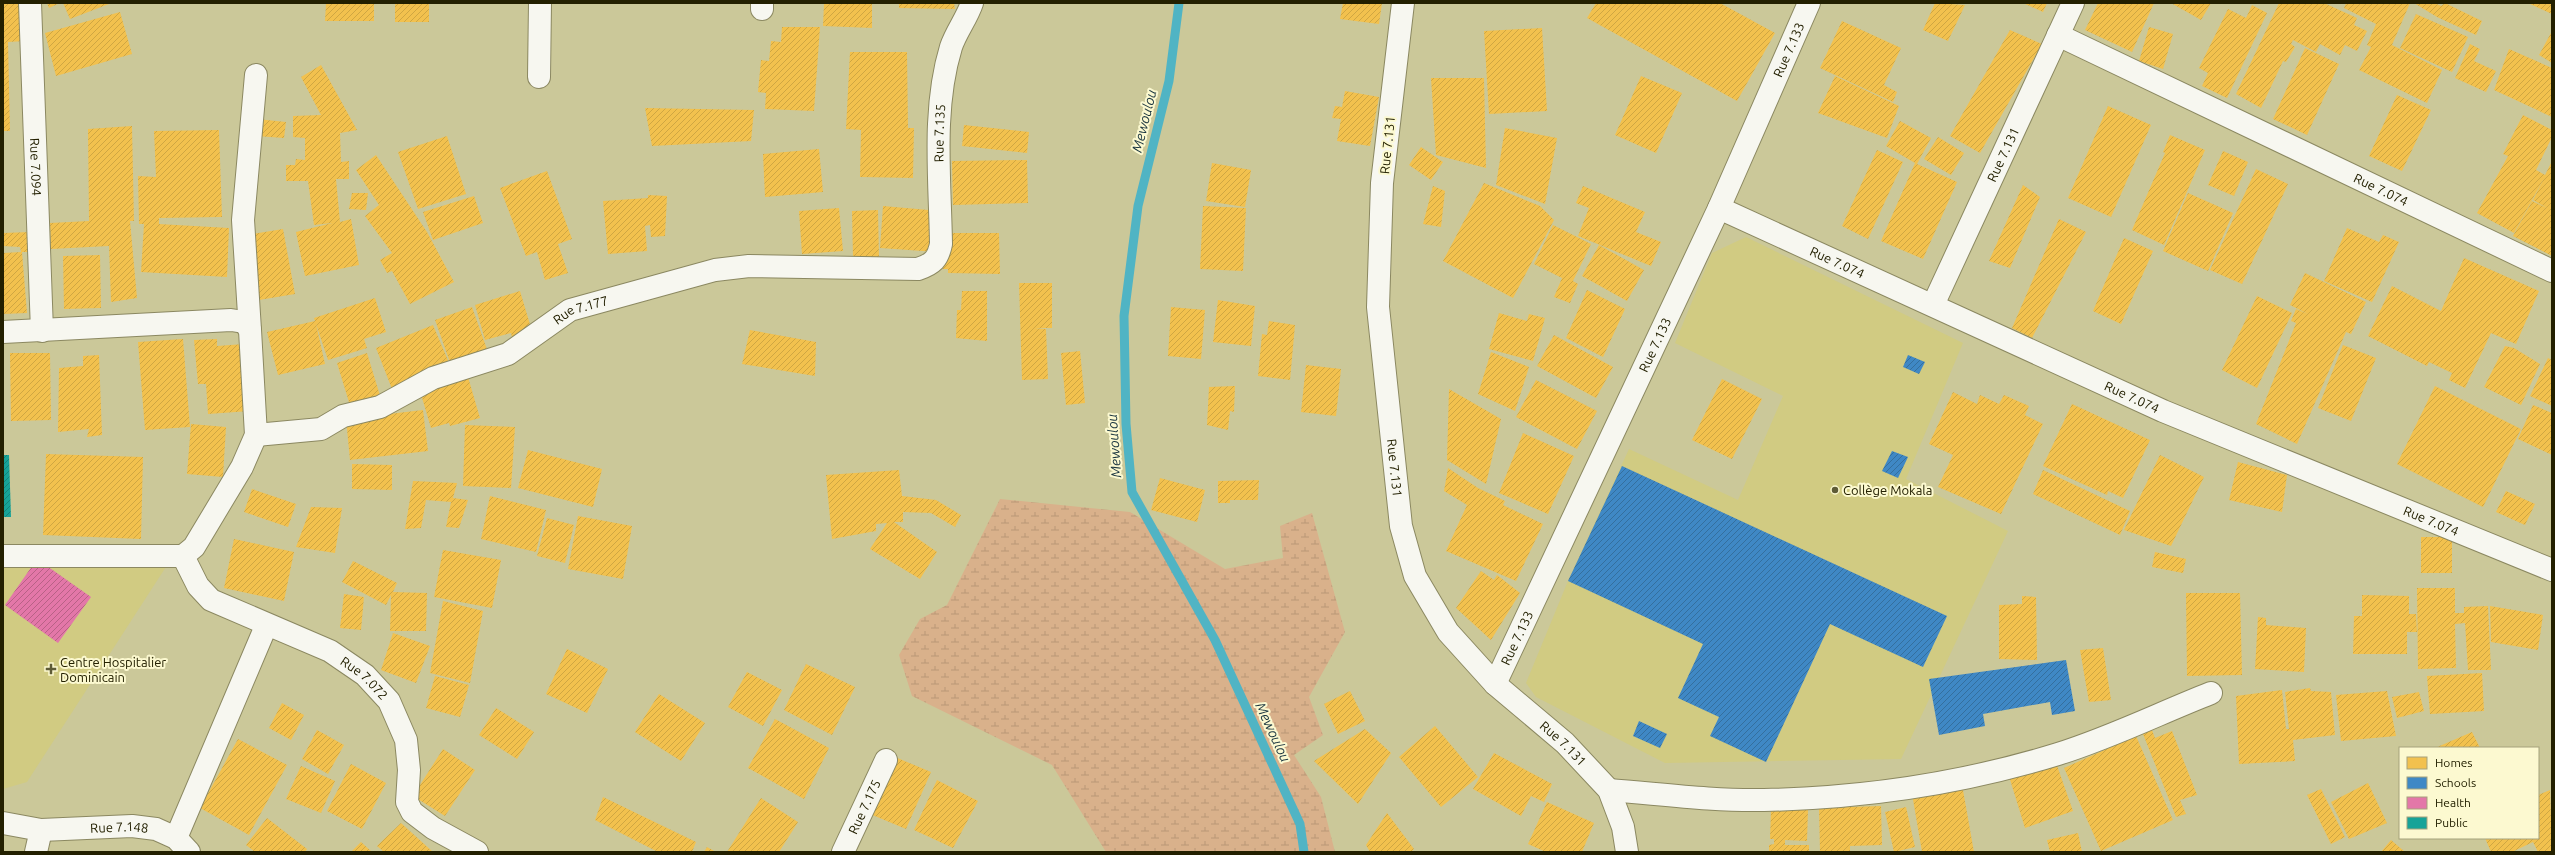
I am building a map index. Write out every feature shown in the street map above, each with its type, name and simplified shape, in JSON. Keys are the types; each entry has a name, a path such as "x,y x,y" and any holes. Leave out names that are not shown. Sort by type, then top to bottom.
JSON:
{"street":[{"name":"Rue 7.094","path":"30,3 42,331"},
{"path":"539,78 540,3"},
{"name":"Rue 7.135","path":"928,266 938,257 941,244 940,104 944,79 952,45 972,3"},
{"name":"Rue 7.131","path":"1403,3 1382,183 1378,307 1400,526 1415,576 1448,632 1495,684 1564,743 1609,790 1623,827 1626,852"},
{"name":"Rue 7.133","path":"1495,684 1719,208 1809,3"},
{"name":"Rue 7.131","path":"1933,305 2073,3"},
{"name":"Rue 7.074","path":"2058,35 2552,271"},
{"path":"3,556 183,556 194,547 242,467 256,435 244,220 256,75"},
{"name":"Rue 7.074","path":"1719,208 2163,411 2552,570"},
{"name":"Rue 7.177","path":"256,435 321,429 343,416 380,407 433,378 508,354 570,310 715,270 749,266 918,269 928,266"},
{"path":"3,332 231,320 244,322 250,330"},
{"name":"Rue 7.072","path":"183,556 198,586 211,600 266,626 330,652 365,674 388,701 406,740 409,770 408,802 412,812 433,828 477,852"},
{"path":"183,845 266,626"},
{"path":"1609,790 1710,799 1764,800 1892,791 1993,771 2059,754 2211,693"},
{"name":"Rue 7.175","path":"843,852 886,760"},
{"name":"Rue 7.148","path":"3,823 41,830 132,826 156,830 183,845"},
{"path":"36,852 41,830"}],"shaded area":[{"name":"Collège Mokala","path":"1746,237 1963,343 1906,479 2008,531 1901,759 1665,763 1536,697 1526,683 1568,581 1629,449 1738,500 1783,396 1675,343 1712,253"},
{"name":"Centre Hospitalier Dominicain","path":"173,556 27,782 3,789 3,557"}],"green space":[{"path":"1000,499 1130,512 1225,569 1283,558 1280,526 1312,513 1345,632 1309,697 1323,735 1294,755 1321,797 1335,852 1106,852 1052,765 912,696 899,655 920,619 947,605"}],"building: Homes":[{"path":"3,3 25,3 26,41 8,42 10,131 3,131"},
{"path":"47,3 60,3 49,8"},
{"path":"63,3 109,3 109,4 70,19"},
{"path":"326,3 374,3 374,21 325,21"},
{"path":"395,3 429,3 429,22 395,22"},
{"path":"824,3 872,3 872,28 823,26"},
{"path":"899,3 954,3 955,9 899,8"},
{"path":"1343,3 1382,3 1379,24 1340,19"},
{"path":"1596,3 1720,3 1775,33 1737,101 1587,18"},
{"path":"1935,3 1965,5 1948,41 1923,30"},
{"path":"2023,3 2047,3 2043,12"},
{"path":"2098,3 2154,3 2132,52 2085,30"},
{"path":"2171,3 2211,3 2201,20"},
{"path":"2279,3 2324,3 2357,18 2354,25 2367,31 2357,51 2345,45 2340,55 2320,44 2316,52 2293,40 2291,44 2295,47 2286,62 2283,61 2261,108 2236,94"},
{"path":"2346,3 2410,3 2392,45 2442,70 2427,103 2359,70 2371,47 2367,45 2376,24 2344,8"},
{"path":"2414,3 2435,3 2441,6 2445,3 2482,21 2476,35 2437,17"},
{"path":"2528,3 2552,3 2552,14"},
{"path":"2252,5 2267,13 2227,98 2202,86 2208,73 2199,68 2228,9 2246,18"},
{"path":"120,12 132,54 56,76 45,33"},
{"path":"2416,14 2468,37 2452,72 2400,48"},
{"path":"1842,21 1901,48 1884,85 1897,92 1893,102 1820,68"},
{"path":"782,27 820,27 814,111 765,109 766,93 758,92 761,60 769,61 771,41 781,42"},
{"path":"2149,27 2173,34 2163,69 2139,61"},
{"path":"1542,28 1547,111 1489,114 1484,31"},
{"path":"2010,30 2042,44 1980,153 1950,136"},
{"path":"2552,31 2552,63 2539,55"},
{"path":"2470,44 2480,49 2474,61 2496,71 2486,92 2455,78"},
{"path":"2305,48 2339,64 2307,135 2273,119"},
{"path":"2509,49 2552,68 2552,117 2494,90"},
{"path":"850,52 907,52 908,128 914,128 913,178 860,177 861,130 846,129"},
{"path":"321,65 357,130 340,133 341,162 349,161 349,179 336,179 340,222 351,219 359,265 305,276 296,232 332,223 314,225 308,181 286,181 286,165 295,165 296,159 305,160 305,138 293,137 293,116 321,115 301,77"},
{"path":"1641,76 1682,93 1656,153 1615,135"},
{"path":"1835,76 1899,106 1887,138 1818,113"},
{"path":"1431,78 1484,78 1486,168 1436,155"},
{"path":"1345,91 1379,97 1370,146 1337,141 1341,119 1332,118 1335,106 1342,107"},
{"path":"2397,95 2431,110 2402,171 2369,156"},
{"path":"2108,106 2151,125 2111,217 2068,198"},
{"path":"645,108 754,110 751,141 652,146"},
{"path":"2523,115 2552,130 2552,137 2536,170 2545,175 2552,161 2552,256 2513,236 2532,201 2547,208 2533,200 2544,178 2514,233 2477,213 2508,156 2503,154"},
{"path":"257,119 286,122 284,138 256,136"},
{"path":"1900,121 1931,138 1917,164 1957,182 1923,259 1881,241 1915,163 1886,146"},
{"path":"964,125 1029,132 1027,153 962,146"},
{"path":"132,126 134,221 130,221 137,298 111,302 109,246 51,249 50,223 89,221 88,129"},
{"path":"1505,128 1557,138 1545,204 1496,185"},
{"path":"219,130 222,217 159,218 159,224 229,228 227,277 141,272 144,224 139,224 138,176 156,177 154,131"},
{"path":"2170,135 2205,150 2164,245 2132,230 2165,153 2163,152"},
{"path":"447,136 466,194 418,209 398,152"},
{"path":"1938,137 1964,153 1951,175 1924,159"},
{"path":"1421,147 1443,162 1431,180 1409,165"},
{"path":"819,149 823,192 765,197 763,154"},
{"path":"1877,150 1903,162 1868,239 1842,226"},
{"path":"2223,151 2248,162 2234,196 2208,185"},
{"path":"376,155 427,232 454,282 410,304 392,271 387,273 380,260 392,253 365,216 379,205 356,170"},
{"path":"1027,160 1028,203 953,205 952,161"},
{"path":"1212,163 1251,170 1245,207 1206,201"},
{"path":"2256,169 2288,184 2242,284 2210,270"},
{"path":"547,171 572,239 558,244 568,273 545,280 537,252 526,256 500,188"},
{"path":"1484,183 1540,206 1554,220 1513,298 1443,261"},
{"path":"2023,185 2040,197 2010,268 1989,261"},
{"path":"1433,186 1445,191 1441,227 1423,224"},
{"path":"1583,186 1645,212 1636,232 1661,242 1651,266 1578,236 1589,208 1576,203"},
{"path":"352,193 368,193 366,210 349,209"},
{"path":"2188,193 2233,213 2208,271 2163,251"},
{"path":"648,195 667,196 665,236 651,237 650,225 645,226 647,251 608,254 603,201 648,198"},
{"path":"474,196 483,223 433,240 423,212"},
{"path":"883,206 940,211 937,252 880,248"},
{"path":"1203,206 1246,208 1243,271 1200,269"},
{"path":"839,208 843,251 802,254 799,211"},
{"path":"878,210 879,258 853,258 852,211"},
{"path":"2059,219 2086,232 2032,338 2012,328"},
{"path":"1553,225 1591,244 1573,281 1578,284 1570,303 1554,297 1562,278 1534,264"},
{"path":"2347,228 2379,242 2383,235 2399,242 2372,302 2324,281"},
{"path":"283,229 295,294 259,300 247,235"},
{"path":"30,232 30,252 22,252 27,313 3,314 3,253 21,252 20,247 3,246 3,233"},
{"path":"943,233 999,233 1000,274 948,273 948,269 943,269"},
{"path":"2124,238 2153,251 2121,324 2093,311"},
{"path":"1599,245 1644,270 1627,301 1582,276"},
{"path":"100,255 101,308 64,309 63,256"},
{"path":"2464,258 2539,291 2516,344 2491,333 2465,388 2449,380 2452,373 2429,362 2427,366 2368,336 2392,286 2441,311"},
{"path":"2305,273 2366,302 2351,334 2346,332 2297,444 2256,424 2296,323 2291,321 2296,309 2308,314 2290,305"},
{"path":"1019,283 1052,283 1052,328 1035,328 1046,329 1048,379 1022,380"},
{"path":"1587,290 1625,309 1603,357 1566,338"},
{"path":"520,291 532,331 512,337 511,333 485,340 475,305"},
{"path":"962,291 987,291 987,341 956,338 957,310 961,310"},
{"path":"2257,296 2292,313 2257,388 2222,370"},
{"path":"375,298 386,332 364,339 367,348 328,360 316,324 325,364 278,375 267,332 315,321 314,318"},
{"path":"1218,300 1255,306 1251,346 1213,342"},
{"path":"472,307 489,355 452,368 435,320"},
{"path":"1171,307 1205,310 1201,359 1168,356"},
{"path":"1499,313 1527,321 1529,314 1545,318 1533,361 1489,349"},
{"path":"1269,321 1295,325 1290,380 1258,376 1262,334 1267,335"},
{"path":"433,325 450,365 392,389 376,348"},
{"path":"750,330 816,342 815,376 742,364"},
{"path":"1554,335 1613,367 1596,398 1537,366"},
{"path":"183,339 190,427 145,430 138,342"},
{"path":"217,339 217,346 244,344 250,411 208,414 206,384 198,384 194,340"},
{"path":"2343,345 2376,358 2351,421 2318,408"},
{"path":"2505,346 2514,348 2540,364 2521,405 2484,387"},
{"path":"1080,351 1085,403 1066,405 1061,353"},
{"path":"1491,352 1529,367 1515,411 1478,394"},
{"path":"10,353 50,353 51,420 11,421"},
{"path":"367,353 382,402 352,412 337,363"},
{"path":"99,355 102,435 87,437 89,429 58,432 59,368 83,366 83,356"},
{"path":"2548,358 2552,360 2552,406 2530,396"},
{"path":"1306,365 1341,369 1336,416 1301,412"},
{"path":"468,377 480,418 450,426 449,423 431,428 420,391"},
{"path":"1722,379 1762,399 1732,459 1692,440"},
{"path":"1536,380 1597,411 1577,449 1516,417"},
{"path":"1235,386 1234,412 1230,411 1228,430 1207,425 1209,387"},
{"path":"2435,386 2521,429 2483,507 2397,464"},
{"path":"1449,389 1501,419 1486,484 1447,460"},
{"path":"1953,392 1977,404 1980,395 1999,404 2004,395 2029,406 2025,415 2043,424 2001,514 1938,487 1953,455 1929,444"},
{"path":"2072,404 2150,440 2123,498 2108,491 2107,495 2043,466"},
{"path":"2533,405 2552,413 2552,455 2518,439"},
{"path":"423,410 428,451 350,460 346,419"},
{"path":"191,424 226,427 223,477 187,474"},
{"path":"465,425 515,427 511,488 463,486"},
{"path":"1523,433 1574,456 1548,514 1499,493"},
{"path":"528,450 602,469 593,507 518,488"},
{"path":"46,454 143,457 141,539 43,535"},
{"path":"2160,455 2204,477 2171,546 2124,530"},
{"path":"2238,462 2287,475 2282,512 2229,500"},
{"path":"352,464 392,465 392,490 352,489"},
{"path":"1448,468 1478,488 1505,501 1503,505 1543,524 1516,581 1446,551 1467,505 1444,491"},
{"path":"899,470 902,496 936,500 961,515 955,527 931,513 903,512 903,522 894,522 937,552 920,579 870,549 887,523 876,524 876,531 832,539 826,475"},
{"path":"2043,470 2130,511 2120,535 2033,494"},
{"path":"1160,478 1205,490 1197,522 1151,510"},
{"path":"1259,480 1258,500 1230,500 1230,503 1218,503 1218,481"},
{"path":"413,481 457,483 453,498 468,500 459,528 446,527 451,502 426,500 421,528 405,529"},
{"path":"252,489 296,504 288,527 244,512"},
{"path":"2506,491 2535,504 2525,525 2496,512"},
{"path":"490,496 546,510 536,552 481,539"},
{"path":"311,507 342,508 335,553 296,547"},
{"path":"578,516 632,526 623,579 568,569"},
{"path":"547,518 574,525 565,563 537,556"},
{"path":"2421,537 2452,537 2452,573 2421,573"},
{"path":"234,539 294,552 284,601 224,588"},
{"path":"443,550 501,560 492,608 434,597"},
{"path":"2155,552 2186,559 2183,573 2152,567"},
{"path":"353,561 397,583 393,592 427,593 426,631 390,631 391,595 386,605 342,582"},
{"path":"1481,571 1494,580 1497,575 1520,593 1491,640 1456,608"},
{"path":"2417,588 2455,588 2455,613 2464,613 2464,607 2488,606 2491,670 2468,670 2465,623 2455,624 2456,668 2418,669"},
{"path":"2186,593 2240,593 2242,675 2187,676"},
{"path":"344,594 364,597 361,630 340,628"},
{"path":"2362,595 2409,596 2409,614 2416,614 2417,632 2407,632 2407,654 2353,654 2354,616 2362,616"},
{"path":"2022,596 2036,597 2037,660 1999,659 1999,605 2022,604"},
{"path":"443,601 483,611 470,683 430,673"},
{"path":"2490,606 2543,615 2538,650 2491,642"},
{"path":"2258,617 2266,618 2266,625 2306,628 2304,672 2255,669"},
{"path":"393,633 430,646 416,683 381,670"},
{"path":"2103,648 2111,700 2089,702 2080,650"},
{"path":"567,649 608,669 587,713 546,694"},
{"path":"806,664 855,687 832,735 784,710"},
{"path":"747,672 782,690 763,726 728,707"},
{"path":"2482,673 2484,711 2430,714 2427,676"},
{"path":"435,676 469,685 460,717 426,708"},
{"path":"2310,688 2311,691 2331,692 2335,735 2293,740 2295,761 2239,764 2236,696 2282,690 2286,729 2289,729 2285,692"},
{"path":"1350,691 1365,721 1338,734 1324,704"},
{"path":"2387,691 2396,736 2341,741 2336,695"},
{"path":"2419,692 2424,711 2397,718 2392,697"},
{"path":"659,694 705,723 681,761 635,732"},
{"path":"282,703 304,715 291,740 269,728"},
{"path":"496,708 534,732 517,759 479,735"},
{"path":"775,719 829,748 804,799 748,768"},
{"path":"2150,725 2155,738 2172,731 2197,795 2180,800 2186,814 2176,817 2141,729"},
{"path":"1435,726 1478,777 1441,807 1399,757"},
{"path":"1365,729 1391,753 1358,804 1314,761"},
{"path":"317,730 344,745 328,774 302,759"},
{"path":"2472,732 2480,747 2437,747"},
{"path":"2136,736 2173,820 2101,851 2064,768"},
{"path":"238,739 287,765 249,835 200,808"},
{"path":"443,749 475,770 445,816 413,796"},
{"path":"1494,753 1552,784 1544,802 1531,796 1521,816 1473,789"},
{"path":"895,757 931,772 906,829 870,814"},
{"path":"2054,757 2073,811 2025,828 2007,770"},
{"path":"351,764 386,783 362,829 327,811"},
{"path":"301,766 335,781 321,813 286,799"},
{"path":"1961,779 1974,852 1922,852 1911,788"},
{"path":"937,780 978,801 953,848 914,830"},
{"path":"2368,783 2387,823 2349,839 2331,802"},
{"path":"2321,789 2345,837 2331,844 2307,795"},
{"path":"2550,790 2552,852 2538,852 2533,842 2512,852 2491,852 2485,839 2539,839 2539,795"},
{"path":"603,797 696,842 692,852 658,852 595,820"},
{"path":"761,798 798,822 779,852 727,852"},
{"path":"1547,802 1594,823 1582,852 1546,852 1528,844"},
{"path":"1881,806 1882,845 1850,846 1850,852 1820,852 1819,808"},
{"path":"1906,807 1915,847 1894,852 1885,812"},
{"path":"1771,809 1808,810 1807,841 1785,840 1785,845 1809,845 1809,852 1769,852 1769,845 1774,844 1774,839 1770,839"},
{"path":"1387,813 1414,849 1411,852 1370,852 1366,845"},
{"path":"267,818 307,849 305,852 255,852 246,845"},
{"path":"401,823 433,852 384,852 377,846"},
{"path":"2078,833 2082,852 2050,852 2047,840"},
{"path":"2391,840 2405,852 2381,852"},
{"path":"361,842 372,852 351,852"},
{"path":"707,847 716,852 704,852"}],"building: Schools":[{"path":"1908,355 1925,362 1919,374 1903,367"},
{"path":"1892,451 1908,457 1898,478 1882,471"},
{"path":"1622,466 1947,616 1923,667 1830,624 1766,762 1710,736 1719,717 1678,698 1703,644 1568,581"},
{"path":"2066,660 2075,711 2052,715 2050,702 1983,714 1985,726 1939,735 1929,679"},
{"path":"1639,721 1667,734 1660,748 1633,736"}],"building: Health":[{"path":"37,559 91,597 58,643 5,605"}],"building: Public":[{"path":"3,455 9,455 11,517 3,517"}],"waterway":[{"name":"Mewoulou","path":"1179,3 1169,81 1138,206 1124,316 1126,424 1132,492 1215,640 1300,824 1304,852"}],"place":[{"name":"Collège Mokala","path":"1835,490"},
{"name":"Centre Hospitalier Dominicain","path":"51,669"}]}
